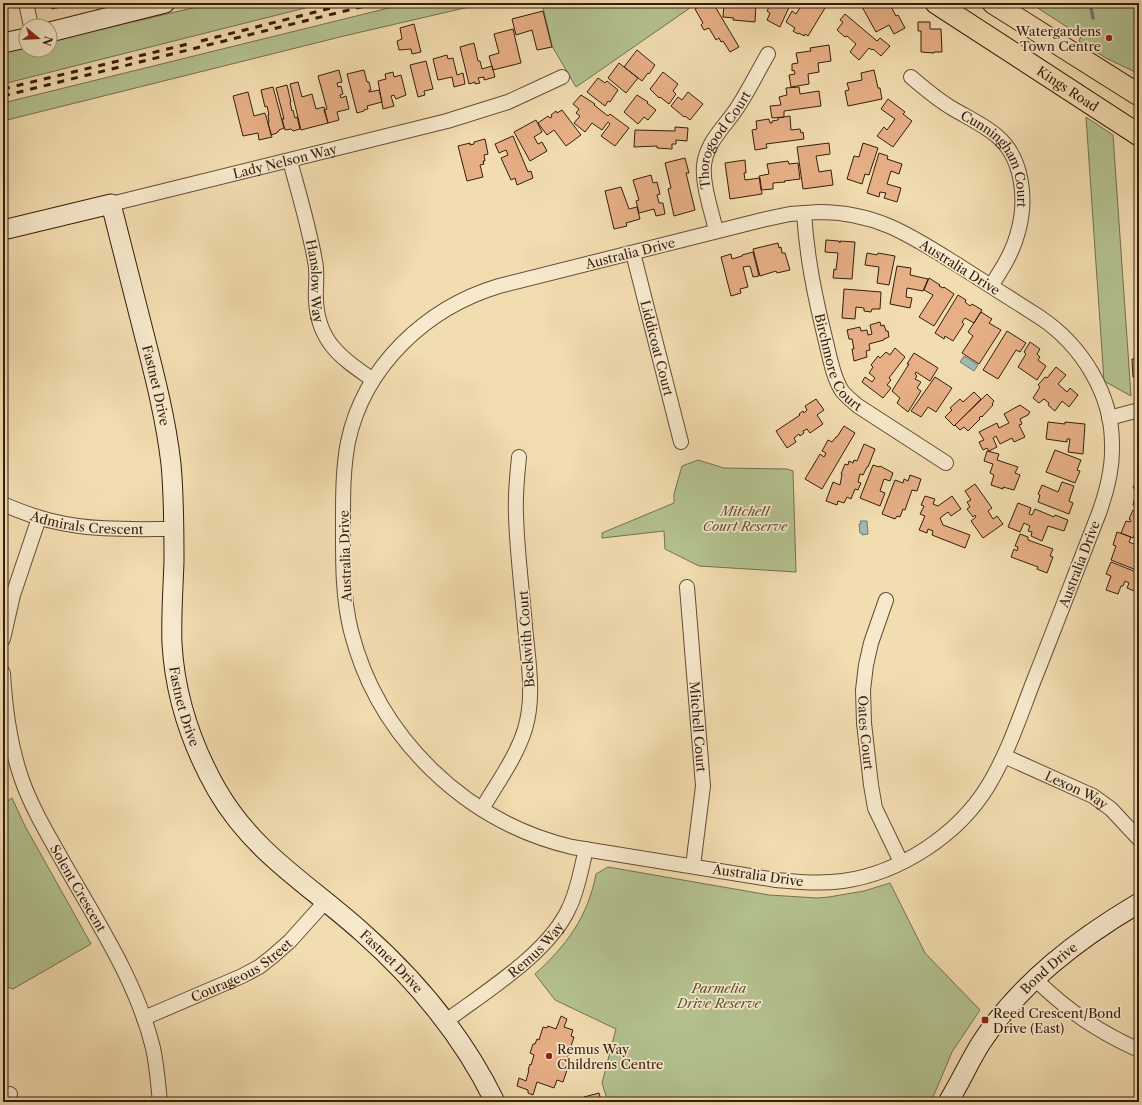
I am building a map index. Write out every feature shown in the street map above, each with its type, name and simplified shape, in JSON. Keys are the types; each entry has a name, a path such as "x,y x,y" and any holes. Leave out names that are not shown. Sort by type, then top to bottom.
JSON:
{"main road":[{"name":"Kings Road","path":"936,3 1139,135"},
{"path":"993,3 1139,95"},
{"path":"1101,71 1139,86"}],"street":[{"path":"26,3 29,18"},
{"path":"58,30 165,3"},
{"path":"3,43 18,40"},
{"name":"Thorogood Court","path":"716,231 705,184 705,158 714,138 738,106 768,54"},
{"name":"Lady Nelson Way","path":"3,230 290,161 471,114 508,102 562,77"},
{"name":"Cunningham Court","path":"911,77 944,103 997,136 1011,152 1017,165 1022,199 1021,218 1018,233 1008,258 991,286"},
{"name":"Hanslow Way","path":"290,161 316,263 316,309 322,331 337,353 373,380"},
{"name":"Fastnet Drive","path":"111,204 168,437 174,492 172,645 178,686 184,710 207,770 239,822 276,862 362,932 417,986 446,1021 470,1056 494,1102"},
{"name":"Australia Drive","path":"833,212 849,214 885,224 916,239 1051,325 1072,345 1093,374 1099,387 1112,431 1112,459 1103,502 1004,756 988,786 970,811 935,843 901,862 872,874 855,879 812,883 776,880 564,845 515,828 465,798 442,779 414,752 392,723 372,687 359,658 351,629 344,590 343,569 343,496 345,460 353,424 373,380 390,357 414,332 438,314 465,299 499,286 716,231 779,216 833,212"},
{"name":"Birchmore Court","path":"804,213 814,292 832,366 842,391 858,406 946,464"},
{"name":"Liddicoat Court","path":"633,253 681,442"},
{"path":"1109,418 1139,410"},
{"name":"Beckwith Court","path":"482,809 513,757 519,744 527,722 530,700 529,669 516,516 516,485 520,457"},
{"name":"Admirals Crescent","path":"3,504 53,522 89,527 174,530"},
{"path":"3,639 13,595 39,518"},
{"name":"Mitchell Court","path":"688,587 703,786 693,866"},
{"name":"Oates Court","path":"886,600 871,643 866,665 863,690 864,723 870,785 876,808 901,862"},
{"name":"Solent Crescent","path":"3,673 4,691 14,754 29,799 111,946 132,989 144,1018 153,1049 160,1102"},
{"name":"Lexon Way","path":"1004,756 1092,796 1111,809 1139,839"},
{"name":"Remus Way","path":"446,1021 516,969 547,941 563,920 571,903 586,849"},
{"name":"Courageous Street","path":"144,1018 242,976 259,967 274,956 290,941 325,902"},
{"name":"Bond Drive","path":"951,1099 981,1043 1005,1012 1035,979 1073,946 1109,921 1139,903"},
{"path":"1035,979 1062,1004 1086,1022 1102,1032 1139,1050"}],"green space":[{"path":"214,3 325,3 3,84 3,52 18,49 18,58 58,58 58,39"},
{"path":"409,3 486,3 344,36 3,121 3,103"},
{"path":"542,3 697,3 576,87 552,46"},
{"name":"Watergardens Town Centre","path":"1030,3 1139,3 1139,74 1106,58 1079,41 1081,36"},
{"path":"1086,117 1113,135 1131,396 1104,381"},
{"name":"Mitchell Court Reserve","path":"698,460 724,468 787,469 793,471 796,572 699,566 665,549 664,531 602,538 602,533 674,503 674,494 682,466"},
{"path":"12,798 25,826 91,944 13,989 7,987 3,977 3,804"},
{"name":"Parmelia Drive Reserve","path":"608,867 769,895 817,898 864,891 890,883 925,953 980,1010 952,1052 931,1102 608,1102 602,1083 616,1029 555,1000 535,974 556,953 574,930 587,904 596,874"}],"water":[{"path":"964,356 978,365 974,371 960,362"},
{"path":"860,521 867,521 868,534 862,535 862,533 860,533"}],"building":[{"path":"48,3 77,3 52,9"},
{"path":"705,3 713,3 739,47 730,52 723,41 721,42 719,38 716,40 709,28 704,30 701,25 703,23 695,9"},
{"path":"735,3 756,4 755,22 733,20 734,18 723,17 724,4 734,5"},
{"path":"771,3 791,3 780,27 767,20 770,13 767,11"},
{"path":"803,3 828,3 808,36 805,34 804,36 799,33 798,34 793,31 795,28 786,22 792,11 796,14"},
{"path":"865,3 889,3 905,28 894,34 889,25 876,32 861,5"},
{"path":"543,11 552,47 537,50 532,30 516,35 512,19"},
{"path":"845,14 877,41 880,38 890,46 881,56 873,49 872,50 869,48 859,60 850,52 856,44 837,30 843,22 840,20"},
{"path":"918,22 930,22 930,29 941,29 942,52 921,52 921,31 918,31"},
{"path":"414,24 421,52 412,54 411,49 399,50 397,41 402,39 400,28"},
{"path":"513,29 521,63 493,70 489,56 499,53 494,34"},
{"path":"474,43 478,61 480,61 482,69 492,66 495,77 484,80 484,77 478,78 480,83 475,84 475,82 469,84 460,47"},
{"path":"829,45 831,61 818,63 819,72 808,74 809,84 791,87 789,75 795,74 794,70 792,71 792,64 798,63 796,53 811,51 810,48"},
{"path":"637,50 655,65 642,81 624,67"},
{"path":"447,55 448,59 453,58 457,75 463,73 465,84 454,87 452,77 438,80 433,59"},
{"path":"426,61 433,89 424,91 425,95 418,97 410,65"},
{"path":"619,63 638,78 626,93 608,78"},
{"path":"339,70 342,82 337,83 338,87 341,86 343,94 340,95 341,98 346,96 349,109 337,112 339,120 328,123 324,110 327,109 318,76"},
{"path":"364,70 371,90 369,90 369,92 379,90 382,102 367,106 368,109 357,113 347,74"},
{"path":"874,70 882,99 848,106 845,91 849,90 847,83 862,80 861,73"},
{"path":"393,72 394,77 401,75 406,95 396,99 394,95 391,96 394,106 383,109 378,81 386,79 385,74"},
{"path":"663,72 678,84 673,91 676,94 669,104 660,97 659,98 650,89"},
{"path":"598,78 605,83 607,81 618,90 610,102 608,101 605,106 587,92"},
{"path":"298,82 302,97 312,94 316,109 324,107 328,123 301,130 290,84"},
{"path":"287,85 292,111 293,110 295,118 297,117 300,129 293,131 291,129 285,130 282,119 284,119 276,88"},
{"path":"273,87 284,128 271,135 268,123 269,115 267,106 265,107 261,90"},
{"path":"799,87 800,94 819,91 821,106 784,111 784,117 772,118 770,106 781,105 779,97 787,95 786,88"},
{"path":"248,92 254,116 265,113 272,137 259,140 258,133 243,136 233,96"},
{"path":"688,92 703,104 690,120 671,106 678,97 682,100"},
{"path":"581,95 595,104 594,105 608,116 610,114 629,128 615,146 601,136 610,124 608,122 602,130 592,123 585,132 574,123 580,116 576,113 579,109 573,104"},
{"path":"637,95 648,102 647,103 656,110 648,120 644,117 638,124 624,112"},
{"path":"888,99 905,112 903,114 912,121 893,147 877,136 884,127 887,130 895,119 881,109"},
{"path":"562,110 581,135 566,146 554,130 547,135 538,123 548,116 550,118 552,117 551,115 556,111 557,113"},
{"path":"790,116 791,130 800,129 801,133 803,132 804,139 766,144 767,148 755,150 752,130 757,129 756,121 769,119 770,123 772,123 772,121 778,120 778,118"},
{"path":"536,120 542,132 534,137 538,144 542,142 547,151 530,161 514,132"},
{"path":"675,127 688,128 687,141 676,140 676,144 672,144 672,149 657,148 657,146 634,147 635,130 675,131"},
{"path":"513,136 528,172 531,171 533,178 517,185 515,178 511,180 501,158 508,155 506,150 499,153 495,144"},
{"path":"485,139 488,154 484,155 484,164 480,165 483,177 467,181 458,146 470,143 470,145 474,144 474,142"},
{"path":"829,143 830,154 816,156 819,172 831,170 833,185 803,189 797,147"},
{"path":"863,143 878,148 869,175 865,174 862,184 847,179 854,156 859,157"},
{"path":"879,153 888,156 887,159 902,164 899,174 891,171 887,184 901,188 897,202 884,198 886,193 880,192 879,197 867,193"},
{"path":"685,158 689,173 686,173 695,210 674,216 668,189 671,188 665,163"},
{"path":"745,160 745,180 760,178 762,194 730,199 725,163"},
{"path":"788,161 789,164 798,163 800,179 773,183 773,189 761,190 759,176 769,174 767,164"},
{"path":"651,175 653,183 657,182 660,194 657,195 659,203 663,203 665,214 656,216 654,209 639,213 636,201 639,200 633,180"},
{"path":"621,187 629,209 637,207 640,219 626,223 627,226 614,229 605,191"},
{"path":"826,240 839,241 840,243 840,241 855,242 852,279 833,278 834,269 836,270 838,253 825,252"},
{"path":"778,243 779,248 781,247 782,253 785,253 790,270 777,273 776,271 760,276 753,249"},
{"path":"753,252 759,276 753,277 750,266 743,267 748,287 740,289 741,293 731,296 721,257 731,254 732,259"},
{"path":"867,253 895,256 889,285 877,283 879,267 865,265"},
{"path":"897,266 911,268 910,275 928,279 923,291 907,288 906,297 912,298 910,308 890,304"},
{"path":"929,278 940,285 939,286 944,287 954,294 934,326 919,317 933,295 924,290"},
{"path":"844,289 881,292 880,309 872,309 871,312 864,311 864,308 856,307 855,319 842,318"},
{"path":"958,295 966,300 965,302 970,306 972,304 982,310 974,323 965,318 962,322 964,324 953,341 945,336 944,339 935,333"},
{"path":"981,312 992,319 989,323 1001,330 979,364 962,353 973,336 968,332"},
{"path":"880,322 881,326 884,325 886,331 888,331 889,337 869,344 870,350 866,351 867,357 854,361 852,339 849,339 847,330 860,327 861,331 867,330 868,335 872,334 870,325"},
{"path":"1007,331 1026,343 1020,352 1016,350 998,379 983,370"},
{"path":"1030,342 1040,349 1037,354 1040,357 1038,360 1046,366 1037,380 1018,367 1026,354 1024,352"},
{"path":"895,348 905,357 889,378 891,380 887,385 891,388 883,398 862,382 865,377 872,382 875,378 869,373 873,367 871,365 878,356 880,358 886,352 890,355"},
{"path":"914,353 938,368 930,381 916,372 915,374 917,376 915,379 921,382 917,388 921,391 908,412 897,403 900,398 892,391"},
{"path":"1132,359 1139,359 1139,376 1133,377"},
{"path":"1056,367 1066,375 1058,384 1067,392 1070,388 1078,395 1069,407 1062,401 1055,411 1044,399 1039,403 1033,398 1040,387 1038,385 1045,377 1047,378"},
{"path":"935,377 952,388 936,412 928,407 921,417 911,411"},
{"path":"974,392 981,399 954,426 945,417 952,410 950,408 960,399 963,402"},
{"path":"987,394 994,401 992,404 993,405 968,431 964,427 960,430 955,425"},
{"path":"816,399 824,410 817,415 823,424 810,433 807,429 803,431 804,433 800,436 799,434 794,438 796,442 787,448 776,431 800,415 799,414 803,411 804,413 807,410 805,406"},
{"path":"1020,405 1030,412 1028,415 1020,419 1022,424 1019,425 1025,437 1014,442 1012,438 1000,444 996,436 993,438 997,447 989,451 987,448 983,450 979,442 984,440 979,432 997,423 999,428 1009,423 1004,414"},
{"path":"1048,422 1085,424 1083,454 1068,452 1070,439 1067,439 1067,442 1046,439"},
{"path":"844,426 855,433 822,489 805,479 820,454 824,457 826,453 822,451 828,440 832,442"},
{"path":"864,444 875,449 868,467 863,475 860,474 858,482 861,483 858,490 855,489 851,499 847,497 844,503 838,501 837,505 826,501 833,482 840,485 841,474 845,464 848,465 849,461 853,463 854,460 857,461"},
{"path":"1055,450 1081,460 1077,470 1080,471 1075,483 1046,472"},
{"path":"987,451 999,454 997,460 1018,467 1015,473 1020,475 1014,490 1003,487 1003,489 991,485 994,475 990,473 993,464 984,461"},
{"path":"873,465 880,466 893,473 890,481 884,479 880,491 885,493 880,506 860,498"},
{"path":"1139,474 1139,490 1133,488"},
{"path":"910,475 921,479 917,491 912,490 905,510 903,509 900,517 897,516 895,519 882,514 895,480 903,483 904,479 908,481"},
{"path":"1062,482 1074,486 1069,501 1073,503 1069,514 1038,502 1040,495 1038,494 1042,485 1058,492"},
{"path":"975,484 992,508 988,511 993,519 997,516 1003,524 983,538 971,521 976,517 975,515 973,517 967,509 970,507 967,502 971,500 965,491"},
{"path":"1139,491 1139,507 1133,505 1136,493 1138,494"},
{"path":"925,496 935,499 933,504 938,506 952,496 961,509 951,516 948,512 940,518 943,525 970,535 965,548 932,535 933,531 928,529 927,533 919,530 925,516 920,514 924,506 921,505"},
{"path":"1018,503 1031,508 1029,514 1032,515 1035,509 1054,517 1055,515 1068,520 1064,531 1048,526 1042,541 1031,536 1032,532 1028,531 1030,526 1024,523 1020,532 1008,527"},
{"path":"1133,510 1139,513 1139,536 1135,534 1133,538 1121,533 1126,521 1130,522 1131,520 1129,519"},
{"path":"1117,532 1131,537 1129,542 1136,545 1134,550 1139,551 1139,571 1111,560 1116,546 1113,545"},
{"path":"1020,534 1028,537 1028,540 1053,549 1050,556 1053,557 1047,573 1037,569 1038,567 1011,557 1014,549 1017,551 1018,547 1015,546"},
{"path":"1111,562 1139,573 1139,593 1127,588 1129,583 1125,581 1118,594 1106,590 1111,576 1106,574"},
{"path":"561,1016 567,1019 564,1027 573,1030 571,1036 574,1037 565,1065 568,1067 563,1082 557,1080 554,1088 537,1082 533,1095 528,1093 528,1090 517,1086 519,1078 526,1081 528,1070 534,1055 530,1053 533,1044 535,1044 537,1039 539,1040 543,1027 547,1028 548,1026 556,1029"},
{"path":"599,1093 601,1100 606,1100 607,1102 586,1102 584,1097"},
{"path":"561,1099 562,1102 551,1102 550,1100"}],"waterway":[{"path":"1090,3 1093,18"}],"railway":[{"path":"201,41 351,3"},
{"path":"3,96 377,3"},
{"path":"3,89 188,44"}],"place":[{"name":"Watergardens Town Centre","path":"1109,38"},
{"name":"Reed Crescent/Bond Drive (East)","path":"985,1020"},
{"name":"Remus Way Childrens Centre","path":"549,1056"}]}
